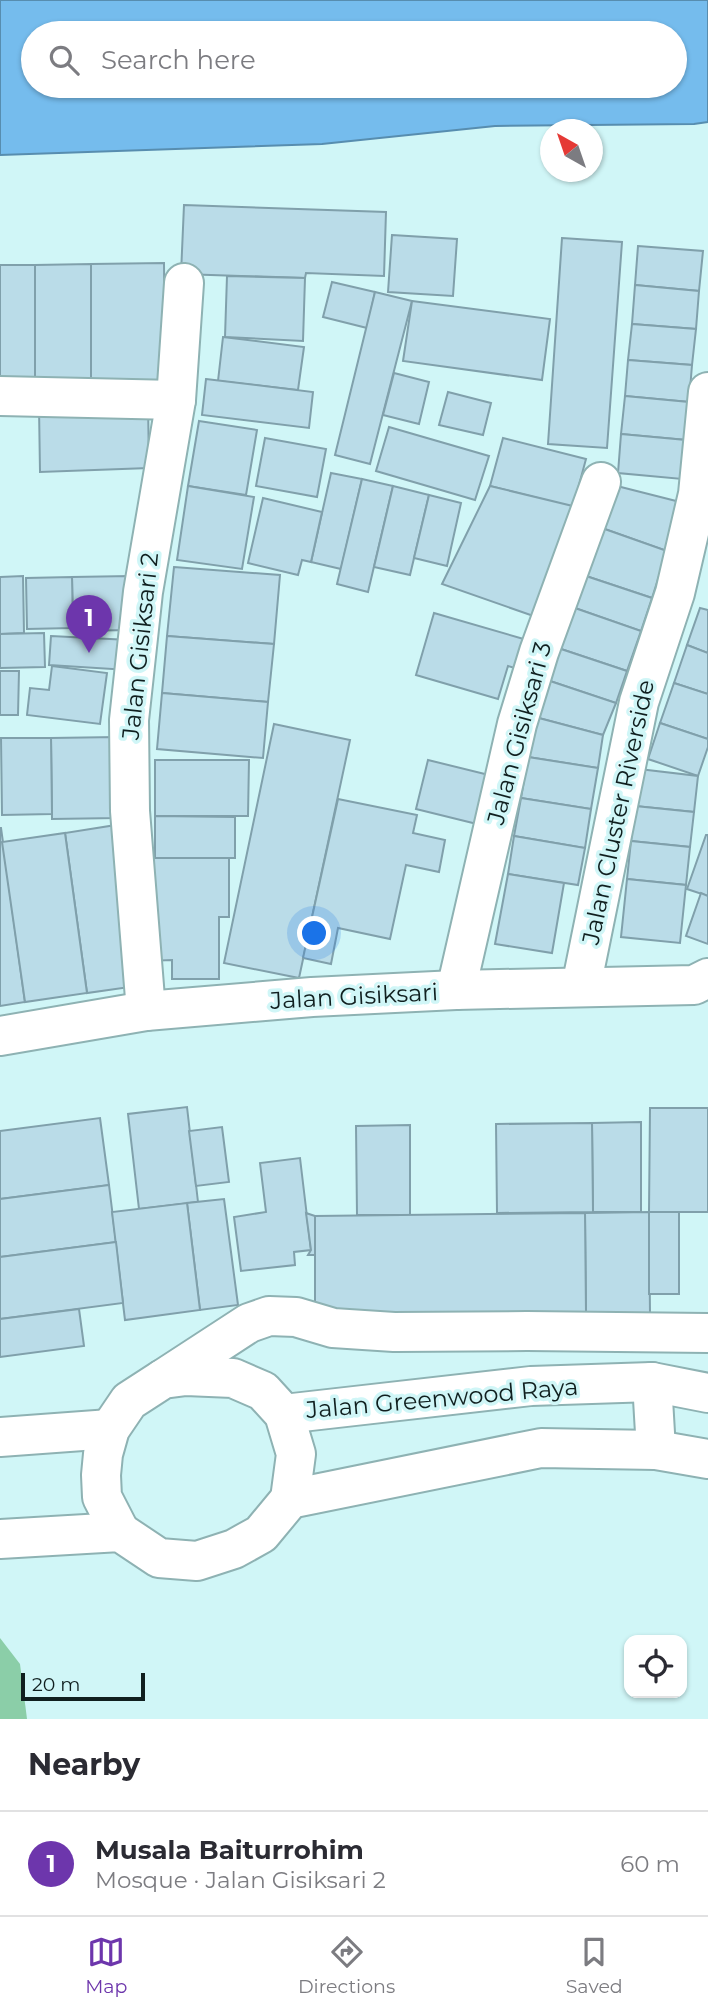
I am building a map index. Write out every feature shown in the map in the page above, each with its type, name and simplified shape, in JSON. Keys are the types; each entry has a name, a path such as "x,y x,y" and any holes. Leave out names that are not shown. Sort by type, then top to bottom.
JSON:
{"street":[{"name":"Jalan Gisiksari 2","path":"146,1011 130,811 129,720 143,592 176,400 184,283"},
{"name":"Jalan Cluster Riverside","path":"581,987 639,702 676,593 698,494 708,392"},
{"path":"0,396 176,400"},
{"name":"Jalan Gisiksari 3","path":"456,990 517,724 539,652 601,482"},
{"name":"Jalan Gisiksari","path":"0,1036 146,1011 312,997 456,990 694,985 708,978"},
{"path":"284,1413 296,1454 290,1499 261,1534 234,1549 197,1561 159,1558 120,1532 102,1497 101,1475 110,1429 129,1401 249,1323 269,1316 296,1317 333,1328 394,1332 708,1333"},
{"name":"Jalan Greenwood Raya","path":"163,1378 233,1378 263,1391 284,1413 531,1386 652,1382 708,1393"},
{"path":"652,1382 656,1450"},
{"path":"0,1437 110,1429"},
{"path":"290,1499 541,1448 656,1450 708,1459"},
{"path":"0,1539 120,1532"}],"green space":[{"path":"0,1638 20,1664 27,1719 0,1719"}],"water":[{"path":"0,0 708,0 708,122 603,125 603,119 540,119 540,126 495,126 322,144 0,155"}],"building":[{"path":"184,205 386,212 384,276 306,273 305,278 181,274"},
{"path":"392,235 457,239 453,296 388,292"},
{"path":"562,238 622,242 607,448 548,444"},
{"path":"638,246 703,251 699,291 635,285"},
{"path":"164,263 165,388 91,389 91,264"},
{"path":"91,264 91,389 35,390 35,265"},
{"path":"0,265 35,265 35,390 0,390"},
{"path":"227,276 305,278 303,341 225,337"},
{"path":"332,282 375,292 367,328 323,317"},
{"path":"635,285 699,291 696,329 632,324"},
{"path":"375,292 412,301 370,464 335,455"},
{"path":"412,301 550,319 542,380 403,361"},
{"path":"632,324 696,329 692,365 628,360"},
{"path":"223,337 304,347 298,390 218,381"},
{"path":"628,360 692,365 689,402 625,396"},
{"path":"394,373 429,382 419,424 383,415"},
{"path":"206,379 313,392 309,428 202,415"},
{"path":"448,392 491,403 483,435 439,425"},
{"path":"625,396 689,402 686,440 621,434"},
{"path":"148,403 149,468 40,472 39,407"},
{"path":"199,421 257,430 246,495 188,486"},
{"path":"389,427 489,456 475,500 376,471"},
{"path":"621,434 686,440 682,479 618,473"},
{"path":"265,438 326,449 317,497 256,486"},
{"path":"503,438 586,459 573,507 490,486"},
{"path":"331,473 362,479 341,569 311,562"},
{"path":"362,479 393,486 368,592 337,584"},
{"path":"613,485 684,503 667,551 599,527"},
{"path":"188,486 254,497 242,569 177,560"},
{"path":"393,486 429,495 410,575 374,567"},
{"path":"490,486 581,508 542,619 442,584"},
{"path":"429,495 461,503 447,566 414,558"},
{"path":"263,498 322,512 311,562 302,560 298,575 248,563"},
{"path":"599,527 667,551 652,598 583,575"},
{"path":"174,567 280,575 274,644 167,636"},
{"path":"583,575 652,598 641,631 572,607"},
{"path":"23,576 24,633 0,634 0,577"},
{"path":"130,576 131,630 73,631 72,577"},
{"path":"72,577 73,628 27,629 26,578"},
{"path":"572,607 641,631 627,671 558,648"},
{"path":"700,608 708,610 708,653 687,645"},
{"path":"434,613 527,640 518,669 508,666 498,699 416,675"},
{"path":"44,633 45,667 0,668 0,634"},
{"path":"51,636 129,640 128,670 49,665"},
{"path":"167,636 274,644 268,702 162,693"},
{"path":"687,645 708,653 708,694 674,683"},
{"path":"558,648 627,671 616,703 547,680"},
{"path":"52,666 107,673 100,724 27,715 30,688 49,690"},
{"path":"0,671 19,671 18,715 0,715"},
{"path":"547,680 616,703 603,735 535,717"},
{"path":"674,683 708,694 708,739 660,723"},
{"path":"162,693 268,702 263,758 157,749"},
{"path":"535,717 603,735 598,768 528,757"},
{"path":"660,723 708,739 698,776 648,759"},
{"path":"274,724 350,740 299,978 224,963"},
{"path":"117,737 118,818 52,819 51,738"},
{"path":"1,738 51,738 52,814 2,815"},
{"path":"528,757 598,768 591,809 521,798"},
{"path":"155,760 249,760 248,816 155,816"},
{"path":"428,760 493,776 481,825 416,809"},
{"path":"639,769 698,776 694,812 635,806"},
{"path":"521,798 591,809 585,848 514,836"},
{"path":"338,799 417,815 413,833 445,840 439,872 406,865 390,939 338,928 331,964 303,958"},
{"path":"635,806 694,812 690,847 631,841"},
{"path":"155,816 235,817 235,858 155,858"},
{"path":"116,825 137,986 87,993 65,833"},
{"path":"0,828 25,1002 0,1006"},
{"path":"65,833 87,993 25,1002 2,842"},
{"path":"708,835 708,896 687,889"},
{"path":"514,836 585,848 578,885 508,874"},
{"path":"631,841 690,847 686,885 627,879"},
{"path":"147,858 229,858 229,917 219,917 219,979 172,979 172,960 147,961"},
{"path":"508,874 564,883 552,953 495,944"},
{"path":"627,879 686,885 680,943 621,937"},
{"path":"701,893 708,896 708,944 686,936"},
{"path":"187,1107 198,1202 139,1209 128,1114"},
{"path":"650,1108 708,1108 708,1212 649,1212"},
{"path":"100,1118 109,1185 0,1199 0,1131"},
{"path":"641,1122 641,1212 593,1212 592,1123"},
{"path":"592,1123 593,1212 497,1213 496,1124"},
{"path":"410,1125 410,1215 357,1215 356,1126"},
{"path":"222,1127 229,1182 196,1186 189,1131"},
{"path":"300,1158 311,1250 294,1252 295,1265 241,1271 234,1217 266,1212 260,1163"},
{"path":"109,1185 116,1242 0,1257 0,1199"},
{"path":"224,1199 238,1305 200,1310 187,1203"},
{"path":"187,1203 200,1310 125,1320 112,1212"},
{"path":"649,1212 650,1314 586,1314 585,1213"},
{"path":"649,1212 679,1212 679,1294 649,1294"},
{"path":"306,1213 315,1216 315,1255 308,1255 311,1250"},
{"path":"585,1213 586,1314 315,1317 315,1216"},
{"path":"116,1242 123,1303 0,1319 0,1257"},
{"path":"79,1309 84,1346 0,1357 0,1319"}],"place":[{"name":"Musala Baiturrohim","path":"89,653"}]}
